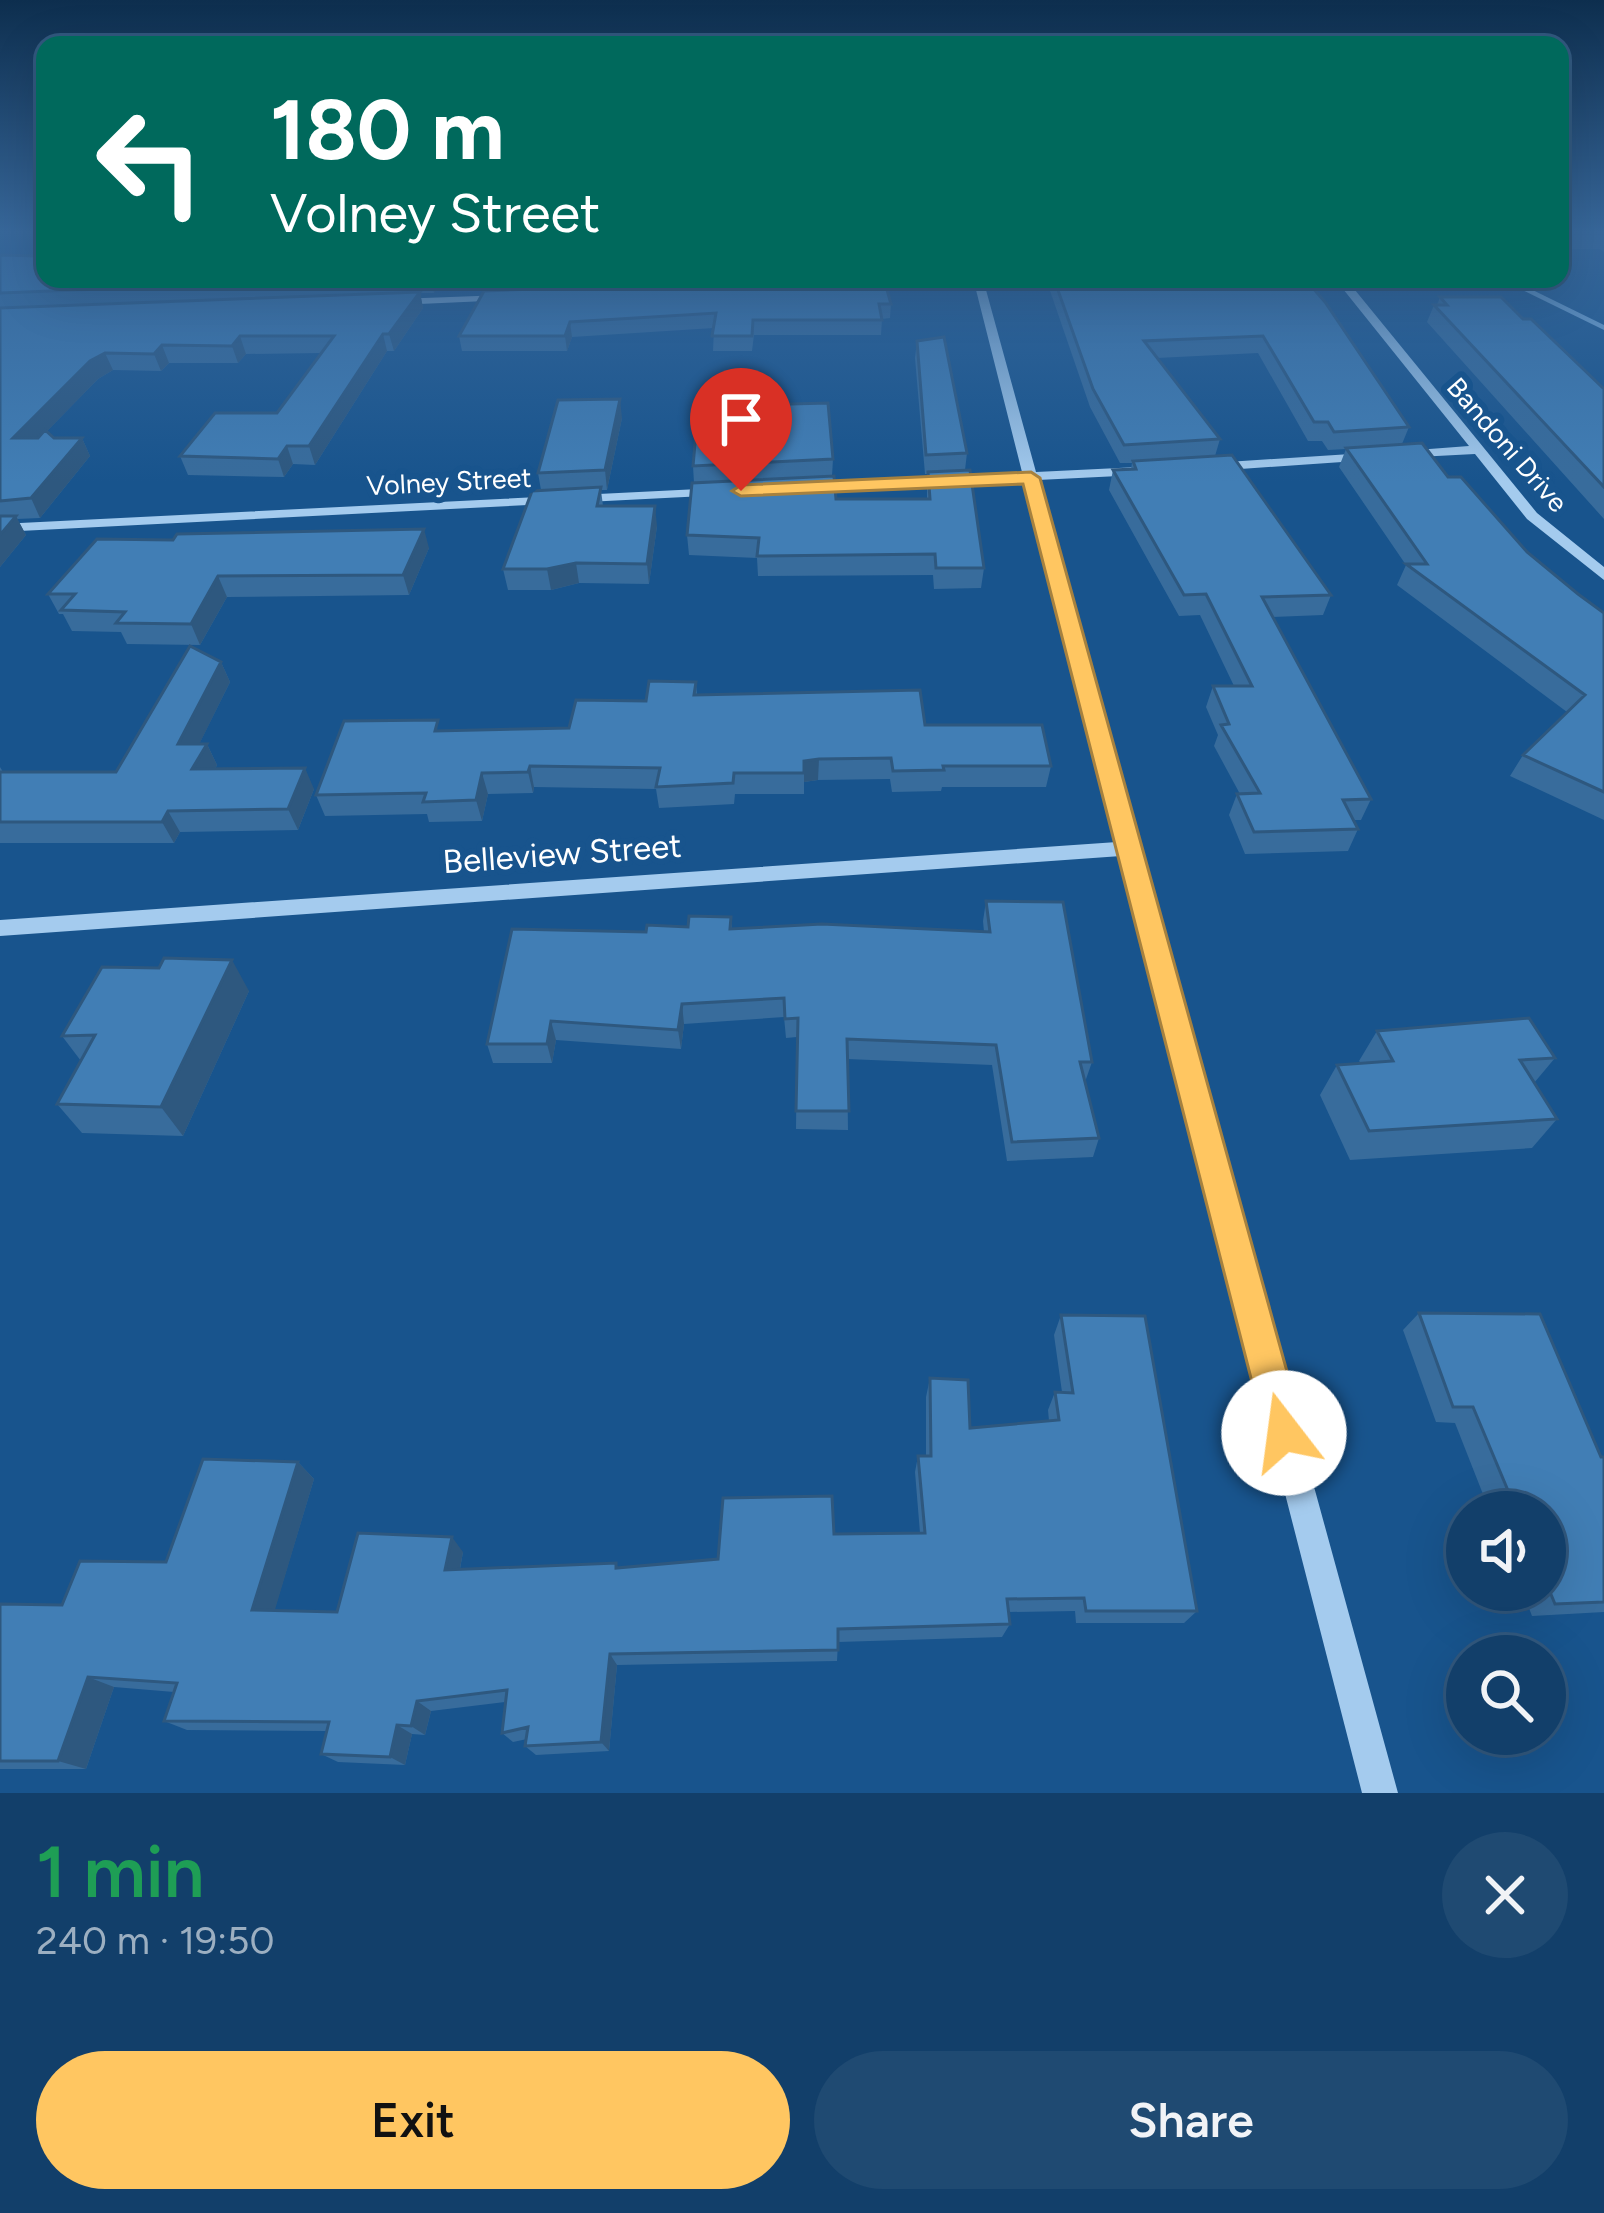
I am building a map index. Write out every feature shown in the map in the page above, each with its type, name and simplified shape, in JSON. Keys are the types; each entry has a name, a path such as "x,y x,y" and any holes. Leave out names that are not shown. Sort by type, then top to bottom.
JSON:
{"street":[{"path":"988,315 1380,1793"},
{"name":"Bandoni Drive","path":"1368,315 1532,516 1604,575"},
{"path":"1194,468 1475,450"},
{"path":"785,488 1148,471"},
{"name":"Volney Street","path":"0,528 741,491"},
{"name":"Belleview Street","path":"0,928 1128,848"}],"building":[{"path":"0,315 403,315 389,334 383,334 309,446 287,446 278,459 180,456 215,413 277,413 334,336 240,336 232,346 162,345 154,354 105,353 90,361 13,438 38,438 45,430 54,438 82,438 31,498 0,501"},
{"path":"471,315 689,315 570,322 565,336 459,336"},
{"path":"716,315 881,315 882,320 753,320 752,336 712,336"},
{"path":"1067,315 1334,315 1409,427 1334,432 1328,422 1314,422 1263,336 1144,341 1220,439 1124,445 1093,389"},
{"path":"1443,315 1519,315 1531,319 1604,389 1604,487"},
{"path":"944,337 967,453 926,455 917,341"},
{"path":"620,399 605,470 538,473 558,400"},
{"path":"828,403 833,459 693,466 697,421 719,420 719,406"},
{"path":"1422,443 1448,477 1461,477 1527,552 1604,613 1604,792 1523,755 1585,695 1406,564 1427,564 1346,448"},
{"path":"1232,455 1331,595 1262,597 1371,799 1343,800 1358,829 1254,832 1237,794 1260,793 1221,725 1229,724 1213,686 1252,686 1206,594 1184,595 1113,470 1136,469 1133,461"},
{"path":"970,470 984,568 936,568 935,554 757,556 759,538 687,535 692,483 834,476 836,499 930,499 928,472"},
{"path":"601,487 597,506 655,506 647,564 503,569 532,491"},
{"path":"0,516 16,516 0,535"},
{"path":"424,529 403,575 218,576 191,624 116,623 125,612 61,610 75,594 48,594 97,539"},
{"path":"190,646 221,662 178,744 207,744 192,769 305,768 288,809 168,811 162,822 0,822 0,772 116,772"},
{"path":"649,681 696,682 694,695 920,690 925,725 1042,725 1051,766 893,771 891,758 819,759 804,761 804,773 734,773 733,783 656,787 660,768 530,766 528,772 482,773 476,800 423,802 426,793 316,795 344,721 438,720 435,731 569,728 576,700 646,701"},
{"path":"986,901 1063,902 1092,1062 1080,1062 1099,1138 1012,1142 996,1045 847,1039 849,1111 796,1111 798,1018 785,1019 784,998 682,1004 678,1030 551,1021 547,1044 487,1044 512,929 646,932 647,925 688,927 689,916 731,917 730,929 822,924 990,932"},
{"path":"164,958 232,960 161,1107 57,1104 95,1035 62,1036 102,967 159,968"},
{"path":"1529,1018 1555,1058 1520,1060 1557,1119 1369,1131 1337,1065 1393,1061 1377,1031"},
{"path":"1419,1313 1540,1314 1604,1457 1604,1602 1566,1604 1566,1491 1508,1491 1473,1407 1453,1407"},
{"path":"1061,1315 1145,1316 1197,1611 1086,1611 1084,1598 1007,1599 1010,1624 838,1629 838,1650 610,1654 601,1742 525,1746 528,1727 502,1733 507,1690 417,1701 411,1726 397,1725 390,1757 321,1754 329,1722 164,1721 177,1683 88,1677 58,1761 0,1761 0,1604 62,1605 80,1561 166,1562 203,1459 298,1462 252,1610 337,1612 358,1533 452,1537 445,1570 616,1563 616,1568 718,1559 723,1498 832,1496 834,1534 925,1533 918,1456 931,1456 930,1378 968,1380 970,1428 1059,1420 1055,1392 1073,1393"}],"waterway":[{"path":"1577,315 1604,328"}],"route":[{"path":"741,491 1031,478 1284,1433"}]}
